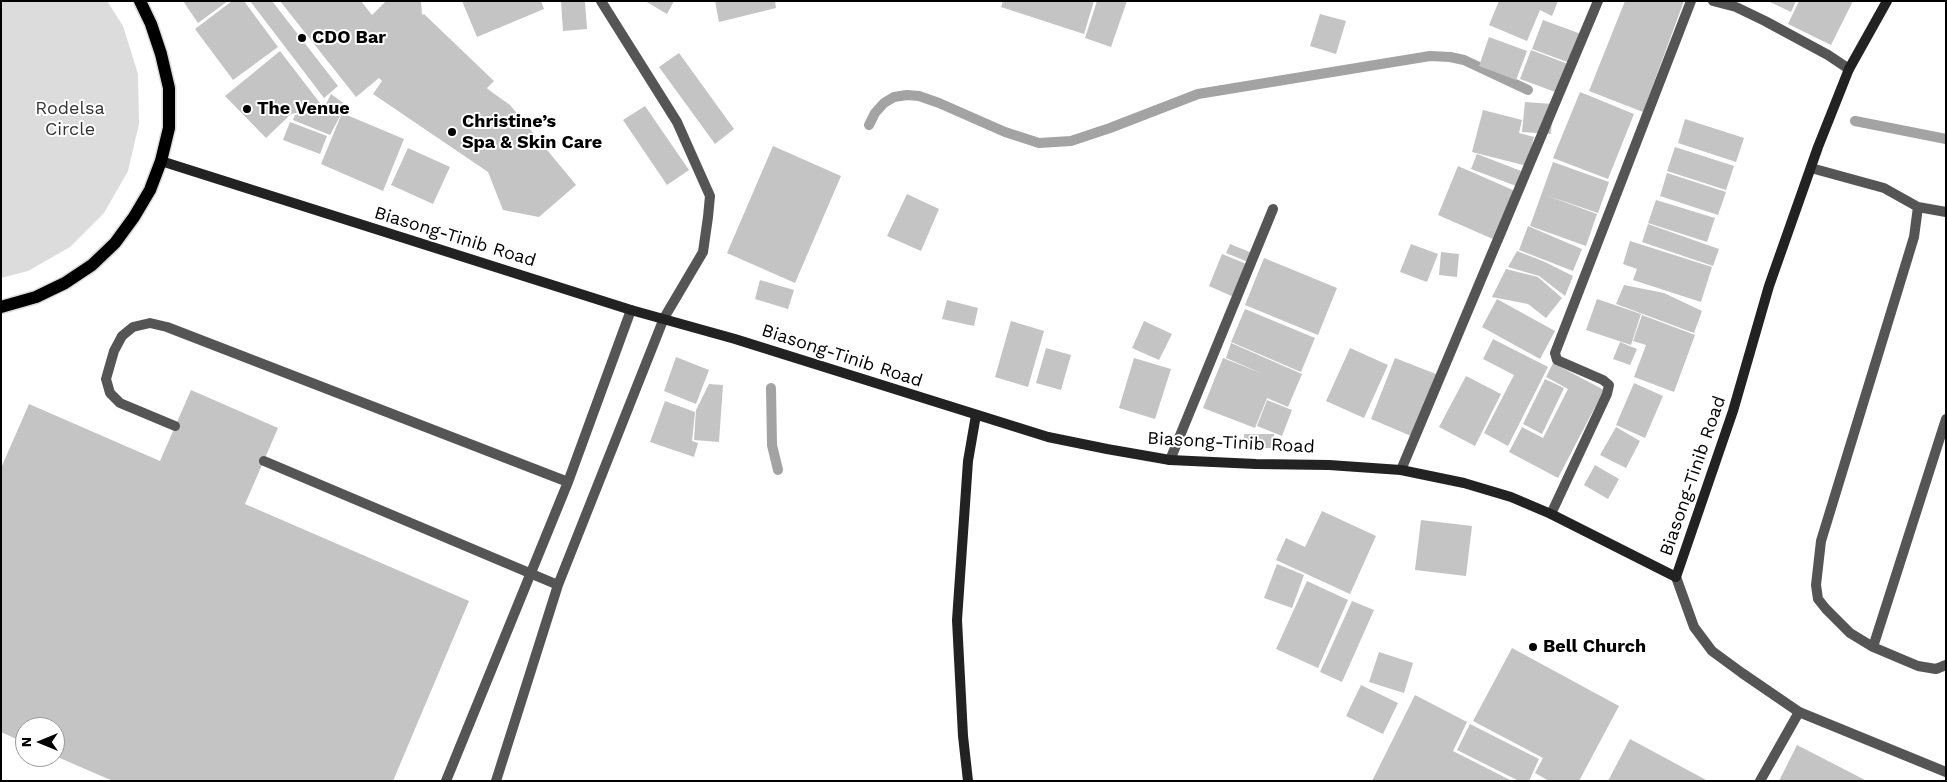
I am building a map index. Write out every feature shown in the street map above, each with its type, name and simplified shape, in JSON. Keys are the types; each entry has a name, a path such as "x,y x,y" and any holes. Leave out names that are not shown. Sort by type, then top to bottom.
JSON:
{"main road":[{"path":"1,307 36,297 65,283 92,265 115,243 134,217 150,190 162,160 169,128 169,88 162,54 140,1"}],"street":[{"path":"496,781 558,585 664,318 703,252 710,196 677,122 601,1"},
{"path":"1401,470 1598,1"},
{"path":"1550,514 1607,394 1609,386 1603,380 1557,360 1555,353 1691,1"},
{"path":"1713,1 1736,7 1765,21 1828,55 1849,69"},
{"name":"Biasong-Tinib Road","path":"162,160 631,310 664,318 1048,437 1170,460 1256,464 1329,464 1401,470 1483,488 1511,497 1550,514 1676,577 1733,411 1768,286 1811,168 1849,69 1887,1"},
{"path":"1811,168 1884,188 1918,207 1946,212"},
{"path":"1918,207 1914,237 1821,541 1816,585 1818,599 1850,633 1873,647 1918,666 1936,670 1946,665"},
{"path":"1170,460 1273,209"},
{"path":"446,781 568,482 631,310"},
{"path":"175,426 120,403 110,393 106,379 114,351 122,336 133,327 150,323 167,327 568,482"},
{"path":"968,781 963,736 957,620 968,461 976,415"},
{"path":"1873,647 1946,419"},
{"path":"264,461 558,585"},
{"path":"1676,577 1694,627 1712,651 1799,712 1946,772"},
{"path":"1760,781 1799,712"}],"green space":[{"name":"Rodelsa Circle","path":"1,1 107,1 123,26 138,74 139,124 128,171 104,213 70,247 28,271 1,278"}],"building":[{"path":"183,1 228,1 198,23"},
{"path":"232,1 244,1 278,47 233,80 195,29"},
{"path":"250,1 272,1 338,86 324,98"},
{"path":"280,1 361,1 372,15 386,1 421,1 422,15 424,14 494,81 487,88 510,105 576,185 539,217 503,210 488,172 373,94 382,81 379,78 356,97"},
{"path":"462,1 541,1 544,9 477,37"},
{"path":"561,1 585,1 587,29 563,31"},
{"path":"645,1 674,1 667,14"},
{"path":"715,1 775,1 776,8 719,22"},
{"path":"1003,1 1094,1 1084,34 1001,7"},
{"path":"1097,1 1127,1 1111,47 1085,38"},
{"path":"1499,1 1558,1 1552,16 1540,10 1527,41 1489,25"},
{"path":"1625,1 1684,1 1643,112 1589,91"},
{"path":"1768,1 1796,1 1791,12"},
{"path":"1799,1 1853,1 1831,45 1788,24"},
{"path":"1320,14 1346,21 1336,54 1310,46"},
{"path":"1543,20 1581,34 1570,63 1532,49"},
{"path":"1489,37 1527,51 1516,80 1479,66"},
{"path":"1531,50 1568,64 1558,93 1520,79"},
{"path":"280,51 323,107 291,114 266,138 225,96"},
{"path":"679,53 734,129 715,144 659,67"},
{"path":"1580,92 1634,114 1608,179 1553,158"},
{"path":"331,94 346,105 330,135 293,120 295,115 323,110"},
{"path":"1525,102 1553,104 1551,134 1522,132"},
{"path":"645,106 689,170 667,185 623,120"},
{"path":"1483,110 1522,120 1519,133 1534,137 1527,166 1472,152"},
{"path":"342,113 404,139 383,191 321,164"},
{"path":"1685,119 1744,138 1736,162 1678,143"},
{"path":"290,122 327,136 320,154 283,140"},
{"path":"773,146 841,176 795,283 727,253"},
{"path":"1675,147 1734,166 1726,190 1667,171"},
{"path":"408,148 450,167 433,204 391,185"},
{"path":"1477,154 1521,171 1516,186 1471,169"},
{"path":"1553,162 1609,182 1598,213 1545,195 1597,214 1586,246 1530,226"},
{"path":"1458,166 1522,194 1502,243 1438,215"},
{"path":"1667,173 1726,192 1718,215 1660,196"},
{"path":"907,194 939,209 921,251 887,236"},
{"path":"1656,200 1715,218 1707,242 1648,223"},
{"path":"1648,224 1719,249 1713,266 1642,242"},
{"path":"1528,226 1582,249 1573,271 1519,250"},
{"path":"1630,241 1712,267 1701,302 1633,280 1637,269 1623,264"},
{"path":"1230,244 1252,253 1248,262 1226,253"},
{"path":"1411,244 1438,254 1427,282 1400,272"},
{"path":"1517,251 1573,276 1565,296 1539,276 1508,267"},
{"path":"1441,252 1459,254 1457,277 1439,275"},
{"path":"1222,254 1249,265 1236,298 1209,286"},
{"path":"1264,258 1337,288 1318,335 1245,305"},
{"path":"1506,269 1538,277 1562,298 1546,318 1528,304 1492,297"},
{"path":"760,280 794,290 788,309 755,299"},
{"path":"1624,285 1664,293 1702,311 1694,333 1616,304"},
{"path":"1497,299 1555,331 1540,359 1482,327"},
{"path":"1597,299 1641,314 1631,345 1586,330"},
{"path":"947,300 978,308 974,326 942,319"},
{"path":"1245,309 1315,338 1301,372 1231,342"},
{"path":"1642,315 1695,335 1674,392 1634,377 1646,345 1633,341"},
{"path":"1011,321 1044,331 1028,387 995,377"},
{"path":"1144,321 1172,334 1159,360 1132,348"},
{"path":"1493,339 1548,367 1508,446 1484,433 1514,375 1483,359"},
{"path":"1620,342 1637,349 1630,365 1613,359"},
{"path":"1231,343 1302,374 1288,407 1267,398 1255,428 1203,408 1223,358 1263,374 1226,358"},
{"path":"1046,348 1071,355 1061,390 1036,383"},
{"path":"1350,348 1388,365 1364,418 1326,401"},
{"path":"676,357 709,370 696,404 664,391"},
{"path":"1134,358 1171,369 1155,419 1119,408"},
{"path":"1395,358 1436,374 1411,436 1371,419"},
{"path":"1553,363 1604,390 1558,478 1509,452 1522,427 1543,438 1568,389 1546,377"},
{"path":"1466,376 1501,394 1475,446 1439,427"},
{"path":"1545,379 1564,388 1542,434 1523,424"},
{"path":"1634,383 1663,396 1645,438 1616,425"},
{"path":"709,384 723,385 719,442 694,440 696,410"},
{"path":"191,390 278,428 245,504 469,601 393,781 113,781 65,760 65,717 15,717 15,738 1,732 1,468 29,404 160,461"},
{"path":"1267,400 1292,410 1282,436 1257,426"},
{"path":"665,401 695,412 692,441 698,443 694,457 650,442"},
{"path":"1616,427 1640,441 1626,468 1600,455"},
{"path":"1244,434 1274,434 1274,448 1244,448"},
{"path":"1595,465 1619,479 1608,499 1584,485"},
{"path":"1322,511 1376,536 1350,594 1276,560 1286,538 1305,547"},
{"path":"1421,520 1472,526 1466,576 1415,570"},
{"path":"1277,564 1304,575 1292,608 1264,598"},
{"path":"1307,581 1348,600 1318,668 1276,649"},
{"path":"1352,601 1374,610 1342,682 1320,672"},
{"path":"1512,648 1619,706 1579,781 1549,781 1535,773 1543,758 1473,721"},
{"path":"1379,652 1413,663 1404,693 1369,682"},
{"path":"1361,685 1398,703 1383,734 1346,716"},
{"path":"1415,695 1467,722 1453,751 1512,781 1372,781"},
{"path":"1470,724 1539,759 1529,781 1519,781 1457,750"},
{"path":"1630,739 1708,781 1608,781"},
{"path":"1797,745 1867,781 1779,781"}],"waterway":[{"path":"869,125 875,113 884,103 894,97 907,95 919,96 939,103 1005,132 1039,143 1071,141 1198,94 1430,56 1464,60 1528,90"},
{"path":"1855,121 1946,139"},
{"path":"771,388 772,445 778,470"}],"place":[{"name":"CDO Bar","path":"302,38"},
{"name":"The Venue","path":"247,109"},
{"name":"Christine’s Spa & Skin Care","path":"452,132"},
{"name":"Bell Church","path":"1533,647"}]}
